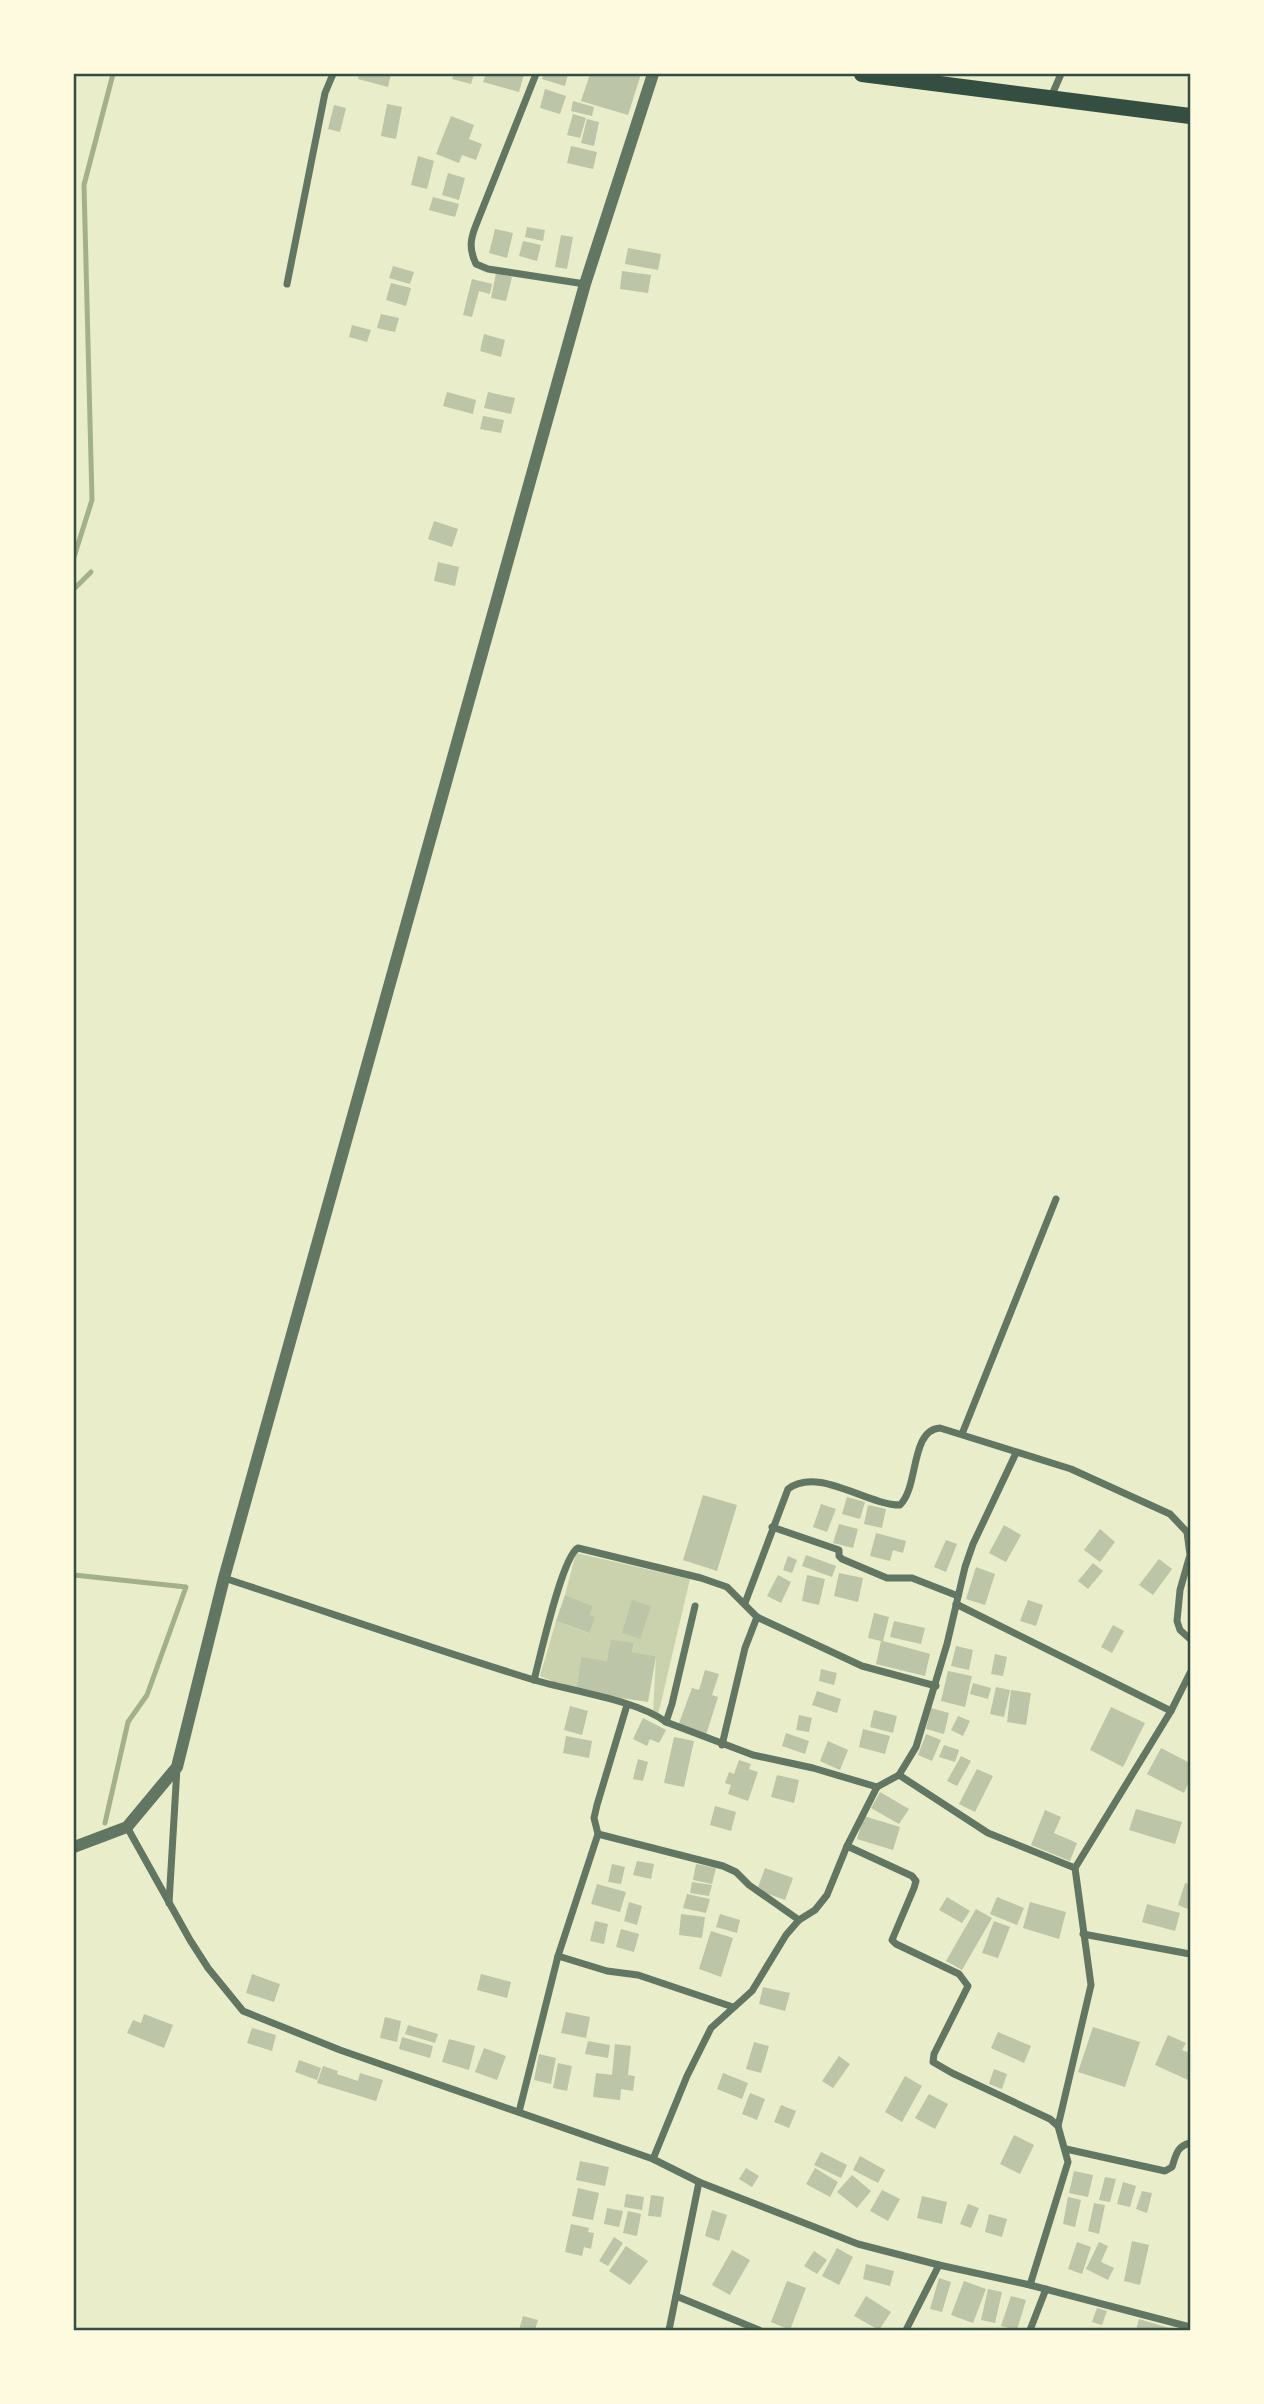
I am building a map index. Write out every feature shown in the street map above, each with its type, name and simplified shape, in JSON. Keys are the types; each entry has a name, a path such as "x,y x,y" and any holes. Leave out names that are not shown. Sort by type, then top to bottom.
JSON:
{"main road":[{"path":"862,74 1191,116"}],"street":[{"path":"287,284 325,93 333,74"},
{"path":"536,74 470,239 470,251 476,264 488,269 586,284"},
{"path":"169,1904 177,1767 224,1578 586,284 653,74"},
{"path":"1051,98 1061,74"},
{"path":"962,1433 1056,1199"},
{"path":"745,1603 788,1489 805,1481 823,1483 900,1505 909,1492 924,1436 932,1429 940,1428 1071,1469 1170,1514 1188,1532 1190,1555 1180,1590 1177,1621 1180,1630 1191,1639"},
{"path":"653,2159 687,2076 711,2028 752,1991 786,1935 827,1895 847,1846 877,1787 899,1775 916,1747 936,1686 973,1544 1016,1453"},
{"path":"772,1527 839,1550 842,1559 887,1578 912,1578 958,1595"},
{"path":"534,1680 570,1556 574,1549 578,1548 701,1578 727,1587 757,1617 862,1666 936,1686"},
{"path":"224,1578 534,1680 626,1705 753,1755 813,1768 877,1787"},
{"path":"956,1604 1171,1711"},
{"path":"666,1722 695,1606"},
{"path":"722,1745 745,1648 757,1617"},
{"path":"1058,2126 1091,1985 1075,1868 1191,1674"},
{"path":"519,2112 558,1956 598,1833 594,1818 626,1705"},
{"path":"74,1847 127,1827 177,1767"},
{"path":"899,1775 988,1833 1075,1868"},
{"path":"127,1827 208,1968 243,2011 340,2050 653,2159 699,2182 858,2244 939,2265 1030,2284 1191,2327"},
{"path":"598,1833 723,1866 736,1872 749,1885 799,1920"},
{"path":"847,1846 912,1876 916,1881 914,1888 892,1940 959,1974 968,1986 934,2054 933,2062 1050,2119 1058,2126 1068,2162 1030,2284"},
{"path":"1083,1934 1191,1954"},
{"path":"558,1956 607,1971 648,1978 733,2007"},
{"path":"1066,2149 1165,2171 1172,2167 1177,2151 1190,2141"},
{"path":"669,2330 699,2182"},
{"path":"906,2330 939,2265"},
{"path":"1030,2330 1046,2289"},
{"path":"676,2297 759,2330"}],"green space":[{"path":"576,1553 690,1579 658,1715 653,1713 656,1656 632,1652 634,1644 607,1661 581,1658 576,1691 540,1676 556,1621 588,1633 594,1617 590,1615 593,1606 565,1595"}],"building":[{"path":"359,74 391,74 388,87 358,79"},
{"path":"454,74 474,74 471,84 452,79"},
{"path":"486,74 524,74 519,92 483,82"},
{"path":"544,74 568,74 565,86 542,79"},
{"path":"590,74 641,74 628,115 581,101"},
{"path":"545,89 566,96 560,114 540,108"},
{"path":"573,101 594,107 592,116 571,111"},
{"path":"387,104 402,107 396,139 381,136"},
{"path":"334,105 346,108 340,132 328,129"},
{"path":"573,114 586,118 580,138 567,135"},
{"path":"451,116 474,125 469,139 482,144 476,160 462,155 459,163 436,154"},
{"path":"587,119 599,122 594,146 581,143"},
{"path":"571,146 597,152 593,169 567,163"},
{"path":"418,156 434,161 427,189 411,185"},
{"path":"448,173 465,178 459,200 442,195"},
{"path":"433,197 459,204 455,217 429,210"},
{"path":"527,227 545,230 543,241 525,237"},
{"path":"495,229 513,233 507,258 489,253"},
{"path":"561,235 573,237 567,269 555,267"},
{"path":"523,241 541,245 537,261 519,256"},
{"path":"628,248 661,254 658,270 625,264"},
{"path":"393,266 414,272 410,284 389,278"},
{"path":"622,271 651,275 648,293 620,289"},
{"path":"496,273 512,277 506,301 491,298"},
{"path":"472,279 492,284 490,294 479,291 472,317 463,315"},
{"path":"391,283 411,288 406,306 386,300"},
{"path":"381,314 399,318 395,332 377,328"},
{"path":"352,325 371,330 367,342 349,337"},
{"path":"484,334 505,340 501,357 480,351"},
{"path":"447,392 476,400 473,414 443,406"},
{"path":"488,392 515,398 511,414 484,408"},
{"path":"483,416 504,420 501,433 480,429"},
{"path":"434,521 458,529 452,547 428,539"},
{"path":"438,562 459,567 455,586 434,581"},
{"path":"703,1495 737,1505 717,1571 683,1560"},
{"path":"847,1497 865,1502 860,1519 842,1514"},
{"path":"821,1504 836,1509 827,1532 813,1527"},
{"path":"868,1505 886,1509 882,1528 864,1524"},
{"path":"839,1524 858,1529 853,1548 833,1543"},
{"path":"1004,1525 1021,1535 1006,1562 989,1553"},
{"path":"1100,1529 1115,1542 1100,1562 1084,1550"},
{"path":"876,1533 906,1541 903,1553 893,1550 890,1561 870,1556"},
{"path":"946,1540 957,1544 946,1572 934,1567"},
{"path":"806,1555 836,1566 832,1577 802,1566"},
{"path":"788,1556 797,1560 792,1573 783,1570"},
{"path":"1159,1559 1172,1569 1153,1595 1139,1585"},
{"path":"1093,1563 1103,1571 1088,1589 1078,1581"},
{"path":"976,1567 995,1574 985,1605 966,1599"},
{"path":"839,1573 863,1578 858,1602 834,1596"},
{"path":"778,1575 791,1582 781,1603 767,1596"},
{"path":"807,1575 825,1579 819,1605 802,1601"},
{"path":"565,1595 593,1606 590,1615 595,1617 589,1633 556,1621"},
{"path":"632,1600 651,1606 640,1639 622,1633"},
{"path":"1028,1600 1043,1605 1036,1626 1020,1621"},
{"path":"874,1613 889,1617 883,1641 930,1654 925,1676 876,1664 881,1641 868,1638"},
{"path":"894,1621 925,1628 921,1644 890,1637"},
{"path":"1113,1625 1124,1631 1112,1653 1101,1647"},
{"path":"611,1640 634,1643 632,1652 656,1656 648,1702 576,1691 581,1657 607,1661"},
{"path":"956,1646 973,1650 969,1670 951,1666"},
{"path":"995,1654 1007,1657 1003,1676 991,1674"},
{"path":"821,1669 837,1673 834,1685 819,1681"},
{"path":"705,1670 719,1674 712,1695 718,1697 706,1735 678,1726 692,1688 699,1690"},
{"path":"948,1671 972,1676 965,1707 941,1701"},
{"path":"973,1683 991,1688 988,1699 970,1694"},
{"path":"996,1687 1010,1690 1004,1717 990,1714"},
{"path":"1011,1690 1031,1693 1026,1725 1007,1722"},
{"path":"817,1691 841,1699 837,1713 812,1705"},
{"path":"570,1706 588,1711 582,1735 564,1730"},
{"path":"1111,1707 1145,1723 1123,1767 1090,1750"},
{"path":"931,1708 949,1713 944,1734 926,1729"},
{"path":"874,1710 897,1716 893,1733 870,1727"},
{"path":"799,1715 812,1718 809,1732 796,1730"},
{"path":"958,1716 970,1721 963,1736 951,1730"},
{"path":"643,1718 666,1730 659,1743 650,1739 647,1746 633,1739"},
{"path":"863,1729 890,1736 885,1754 859,1747"},
{"path":"786,1733 809,1741 805,1754 782,1746"},
{"path":"926,1734 941,1740 932,1761 918,1755"},
{"path":"566,1736 592,1741 589,1758 563,1753"},
{"path":"674,1737 694,1741 684,1787 664,1783"},
{"path":"828,1741 848,1750 840,1770 820,1761"},
{"path":"944,1745 959,1750 955,1762 939,1757"},
{"path":"1161,1748 1190,1763 1190,1780 1184,1793 1147,1774"},
{"path":"961,1756 971,1761 957,1786 947,1781"},
{"path":"638,1759 648,1762 643,1781 633,1779"},
{"path":"739,1760 751,1764 749,1769 758,1772 748,1801 728,1794 731,1785 725,1783 729,1772 734,1774"},
{"path":"977,1769 993,1776 975,1812 959,1804"},
{"path":"777,1775 799,1780 794,1803 771,1797"},
{"path":"880,1792 909,1809 899,1824 871,1808"},
{"path":"715,1806 736,1812 731,1831 710,1825"},
{"path":"1136,1809 1182,1822 1175,1844 1129,1830"},
{"path":"1045,1810 1061,1817 1054,1833 1077,1843 1070,1861 1031,1845"},
{"path":"864,1816 900,1827 893,1850 857,1839"},
{"path":"637,1861 654,1864 651,1879 633,1875"},
{"path":"612,1864 625,1867 621,1884 608,1882"},
{"path":"696,1864 716,1868 712,1884 693,1880"},
{"path":"765,1868 793,1878 785,1900 757,1890"},
{"path":"692,1882 712,1885 709,1896 690,1893"},
{"path":"1185,1883 1190,1884 1190,1910 1178,1905"},
{"path":"597,1884 626,1892 620,1912 591,1904"},
{"path":"687,1894 710,1899 706,1913 683,1908"},
{"path":"947,1897 970,1911 962,1923 939,1910"},
{"path":"997,1897 1024,1908 1017,1925 990,1914"},
{"path":"629,1902 642,1906 637,1925 624,1921"},
{"path":"1030,1902 1066,1912 1059,1939 1023,1928"},
{"path":"1147,1904 1180,1913 1175,1931 1142,1922"},
{"path":"976,1909 992,1918 962,1970 946,1961"},
{"path":"681,1914 705,1917 702,1938 679,1935"},
{"path":"720,1914 740,1920 737,1933 716,1927"},
{"path":"595,1921 608,1924 604,1944 590,1941"},
{"path":"994,1921 1010,1927 998,1958 982,1953"},
{"path":"621,1929 639,1934 634,1952 616,1947"},
{"path":"711,1931 733,1938 721,1977 699,1969"},
{"path":"252,1974 280,1984 274,2002 246,1993"},
{"path":"481,1974 511,1982 507,1998 477,1990"},
{"path":"763,1987 790,1993 785,2011 759,2004"},
{"path":"566,2012 590,2017 586,2038 561,2033"},
{"path":"144,2014 173,2025 164,2048 127,2033 133,2020 141,2023"},
{"path":"385,2017 401,2021 397,2042 380,2038"},
{"path":"408,2025 438,2034 435,2043 405,2034"},
{"path":"1093,2027 1140,2042 1125,2087 1078,2072"},
{"path":"252,2028 276,2035 272,2051 247,2043"},
{"path":"998,2032 1031,2046 1024,2063 991,2048"},
{"path":"1168,2035 1186,2043 1182,2050 1190,2053 1188,2080 1155,2065"},
{"path":"402,2037 433,2046 430,2058 399,2049"},
{"path":"449,2039 475,2046 469,2070 442,2062"},
{"path":"588,2041 610,2045 608,2058 585,2054"},
{"path":"754,2042 769,2046 761,2073 746,2069"},
{"path":"615,2044 631,2046 628,2075 635,2076 633,2091 621,2089 620,2100 593,2097 596,2073 612,2075"},
{"path":"484,2048 506,2056 497,2080 475,2072"},
{"path":"539,2054 556,2058 551,2084 534,2080"},
{"path":"839,2056 850,2064 833,2088 822,2081"},
{"path":"299,2060 321,2068 317,2080 295,2072"},
{"path":"558,2063 572,2066 567,2091 553,2088"},
{"path":"323,2066 358,2081 360,2073 383,2080 376,2101 317,2083"},
{"path":"994,2069 1007,2074 1002,2089 989,2084"},
{"path":"723,2073 748,2083 742,2099 717,2089"},
{"path":"905,2076 922,2086 902,2122 885,2112"},
{"path":"750,2093 765,2099 757,2120 742,2114"},
{"path":"929,2094 948,2104 935,2129 915,2118"},
{"path":"781,2105 796,2111 789,2128 774,2122"},
{"path":"1014,2135 1034,2145 1020,2174 1000,2164"},
{"path":"821,2152 847,2165 841,2178 814,2165"},
{"path":"860,2156 885,2170 878,2183 853,2170"},
{"path":"580,2161 609,2167 605,2186 576,2180"},
{"path":"746,2168 759,2176 752,2187 739,2179"},
{"path":"815,2168 838,2182 830,2197 806,2184"},
{"path":"1074,2171 1093,2175 1088,2197 1069,2193"},
{"path":"852,2175 871,2191 857,2208 837,2192"},
{"path":"1105,2177 1116,2179 1110,2202 1099,2200"},
{"path":"1123,2182 1136,2186 1130,2207 1117,2204"},
{"path":"578,2188 599,2193 593,2220 572,2216"},
{"path":"882,2190 900,2199 888,2221 870,2211"},
{"path":"1142,2191 1152,2193 1147,2213 1136,2209"},
{"path":"626,2194 644,2197 642,2210 624,2207"},
{"path":"651,2195 664,2197 661,2217 648,2216"},
{"path":"922,2196 947,2202 942,2224 917,2218"},
{"path":"1068,2197 1081,2200 1075,2227 1063,2224"},
{"path":"1094,2203 1105,2205 1099,2234 1088,2231"},
{"path":"968,2204 979,2208 971,2228 960,2224"},
{"path":"607,2208 623,2211 619,2227 604,2224"},
{"path":"712,2210 727,2215 719,2241 705,2236"},
{"path":"628,2211 641,2214 637,2236 623,2233"},
{"path":"989,2214 1007,2219 1002,2237 985,2232"},
{"path":"571,2224 589,2228 588,2232 594,2233 591,2249 584,2247 582,2256 565,2252"},
{"path":"614,2237 623,2243 608,2266 599,2261"},
{"path":"1132,2241 1149,2245 1140,2285 1124,2281"},
{"path":"1077,2242 1091,2247 1082,2274 1068,2269"},
{"path":"1099,2242 1108,2246 1101,2262 1114,2268 1108,2280 1086,2269"},
{"path":"626,2246 648,2261 630,2285 609,2271"},
{"path":"837,2248 853,2257 839,2285 822,2276"},
{"path":"732,2250 750,2260 730,2295 712,2285"},
{"path":"814,2251 827,2260 817,2274 804,2266"},
{"path":"866,2264 894,2271 890,2286 863,2279"},
{"path":"939,2278 951,2282 942,2312 930,2309"},
{"path":"787,2281 806,2288 790,2330 771,2322"},
{"path":"964,2281 986,2289 973,2323 951,2315"},
{"path":"988,2289 1002,2292 995,2323 981,2320"},
{"path":"866,2296 891,2312 879,2330 854,2316"},
{"path":"1011,2296 1026,2300 1017,2330 1001,2326"},
{"path":"1097,2308 1107,2311 1102,2325 1092,2322"},
{"path":"523,2316 538,2320 535,2330 519,2330"},
{"path":"1139,2319 1176,2330 1136,2330"}],"waterway":[{"path":"74,557 92,500 84,185 113,74"},
{"path":"74,589 91,572"},
{"path":"74,1575 186,1587 147,1695 128,1722 105,1823"}]}
